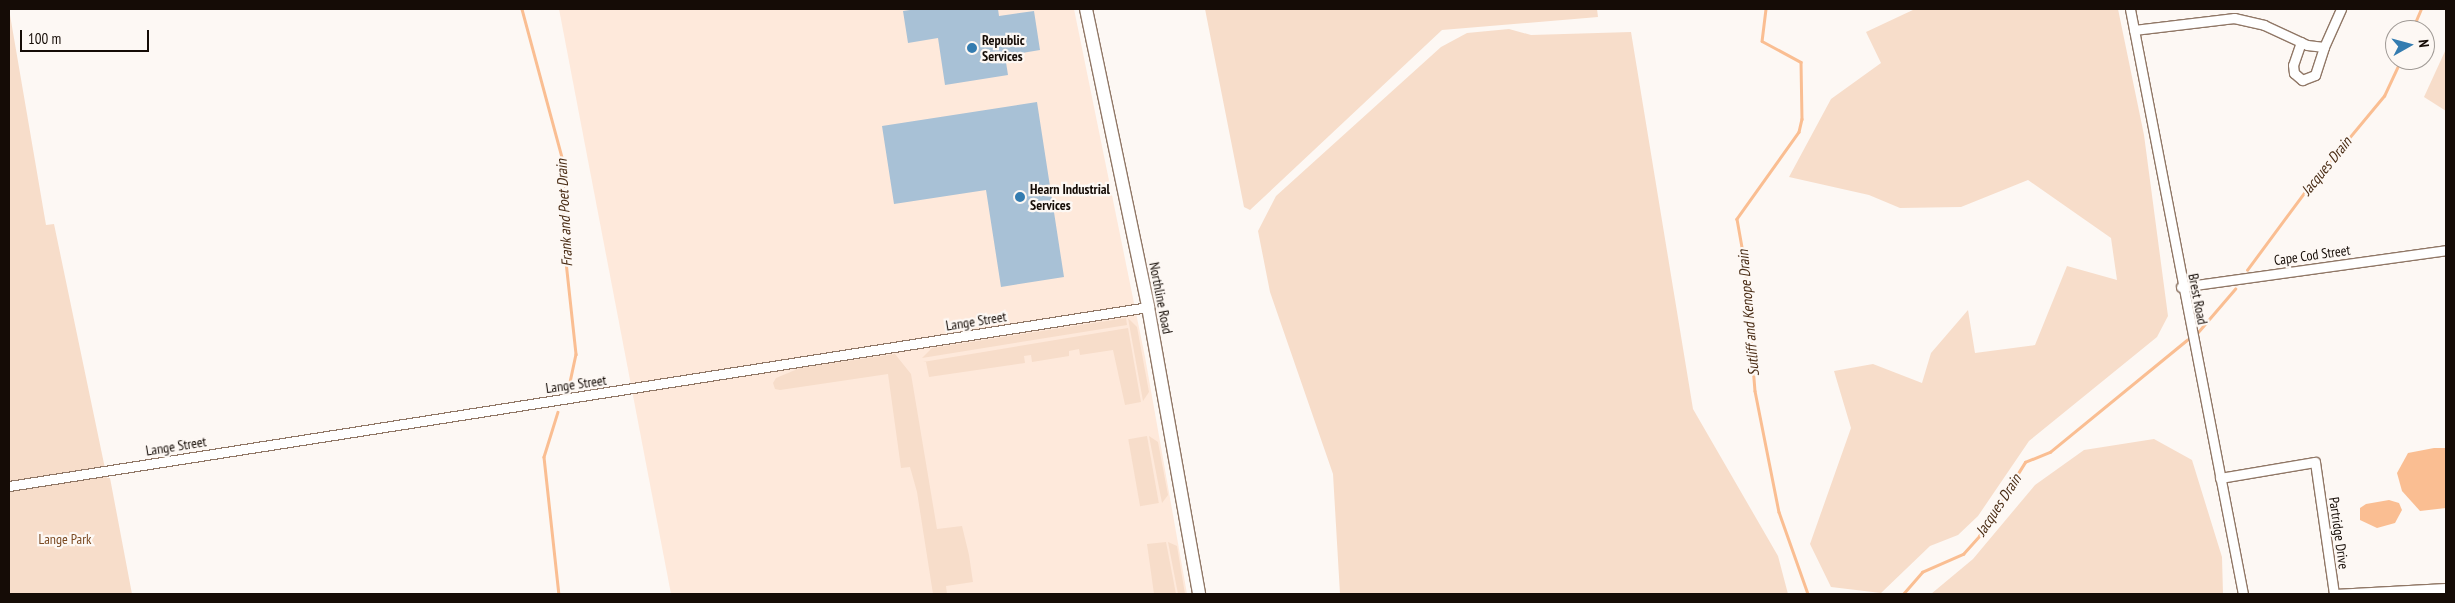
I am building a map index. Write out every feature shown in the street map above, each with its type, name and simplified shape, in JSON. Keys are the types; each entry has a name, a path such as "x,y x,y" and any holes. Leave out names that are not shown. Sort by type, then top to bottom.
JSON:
{"main road":[{"name":"Northline Road","path":"1086,9 1148,307 1199,594"}],"street":[{"name":"Brest Road","path":"2130,9 2181,287 2243,594"},
{"path":"2301,42 2293,65 2294,73 2302,80 2315,75 2324,47 2341,9"},
{"path":"2134,30 2234,18 2264,25 2301,42 2324,47"},
{"name":"Cape Cod Street","path":"2181,287 2446,250"},
{"name":"Lange Street","path":"9,486 1148,307"},
{"name":"Partridge Drive","path":"2220,478 2315,462 2334,594 2446,588"}],"shaded area":[{"path":"559,9 1074,9 1145,357 1187,594 671,594"},
{"path":"2434,448 2446,448 2446,508 2420,511 2402,491 2397,473 2408,453"},
{"path":"2389,500 2399,503 2402,510 2395,523 2377,528 2360,520 2360,508 2366,504"}],"green space":[{"name":"Lange Park","path":"9,9 46,225 54,224 107,478 110,478 132,594 9,594"},
{"path":"1205,9 1597,9 1598,17 1442,30 1250,210 1244,207"},
{"path":"1915,9 2118,9 2144,135 2168,316 2157,337 2029,441 1978,516 1958,535 1930,546 1881,593 1831,587 1810,544 1851,428 1834,371 1873,364 1922,383 1931,353 1968,310 1975,353 2035,345 2067,266 2117,280 2111,238 2028,180 1961,207 1900,208 1869,195 1789,177 1831,99 1881,63 1866,32"},
{"path":"1509,29 1531,35 1631,32 1693,409 1778,556 1788,594 1340,594 1333,474 1270,292 1258,231 1276,196 1441,47 1467,33"},
{"path":"2446,49 2446,111 2424,97"},
{"path":"1126,318 1127,325 922,358 932,348"},
{"path":"1128,318 1137,327 1149,392 1143,401"},
{"path":"1128,328 1141,402 1125,405 1113,350 1080,355 1079,349 1069,351 1069,356 1032,362 1031,355 1024,356 1025,363 929,377 926,362 923,362"},
{"path":"895,354 911,374 937,529 962,526 969,555 973,582 946,586 947,594 933,594 917,492 910,467 901,468 888,374 780,390 775,389 773,383 776,378 800,368"},
{"path":"1147,436 1159,503 1140,506 1128,439"},
{"path":"1149,436 1158,442 1168,495 1162,503"},
{"path":"2154,439 2192,460 2222,557 2223,594 1931,594 1973,559 2035,485 2084,450"},
{"path":"1166,542 1176,594 1154,594 1147,544"},
{"path":"1168,542 1177,546 1185,594 1178,594"}],"building":[{"name":"Republic Services","path":"917,9 998,9 999,16 1034,11 1040,50 1005,56 1008,75 945,85 938,38 908,43 903,11"},
{"name":"Hearn Industrial Services","path":"1037,102 1064,277 1001,287 986,190 894,204 882,126"}],"waterway":[{"name":"Frank and Poet Drain","path":"522,9 564,165 563,234 576,354 568,391"},
{"name":"Sutliff and Kenope Drain","path":"1766,9 1762,41 1801,62 1802,119 1799,132 1737,219 1745,264 1755,391 1779,512 1808,594"},
{"name":"Jacques Drain","path":"2416,20 2421,9"},
{"name":"Jacques Drain","path":"2247,270 2310,185 2384,96 2396,70"},
{"name":"Jacques Drain","path":"2198,332 2235,289"},
{"name":"Jacques Drain","path":"1903,594 1922,572 1963,554 1979,536 2025,462 2050,452 2187,340"},
{"name":"Frank and Poet Drain","path":"558,412 544,457 559,594"}],"place":[{"name":"Republic Services","path":"972,48"},
{"name":"Hearn Industrial Services","path":"1020,197"}]}
